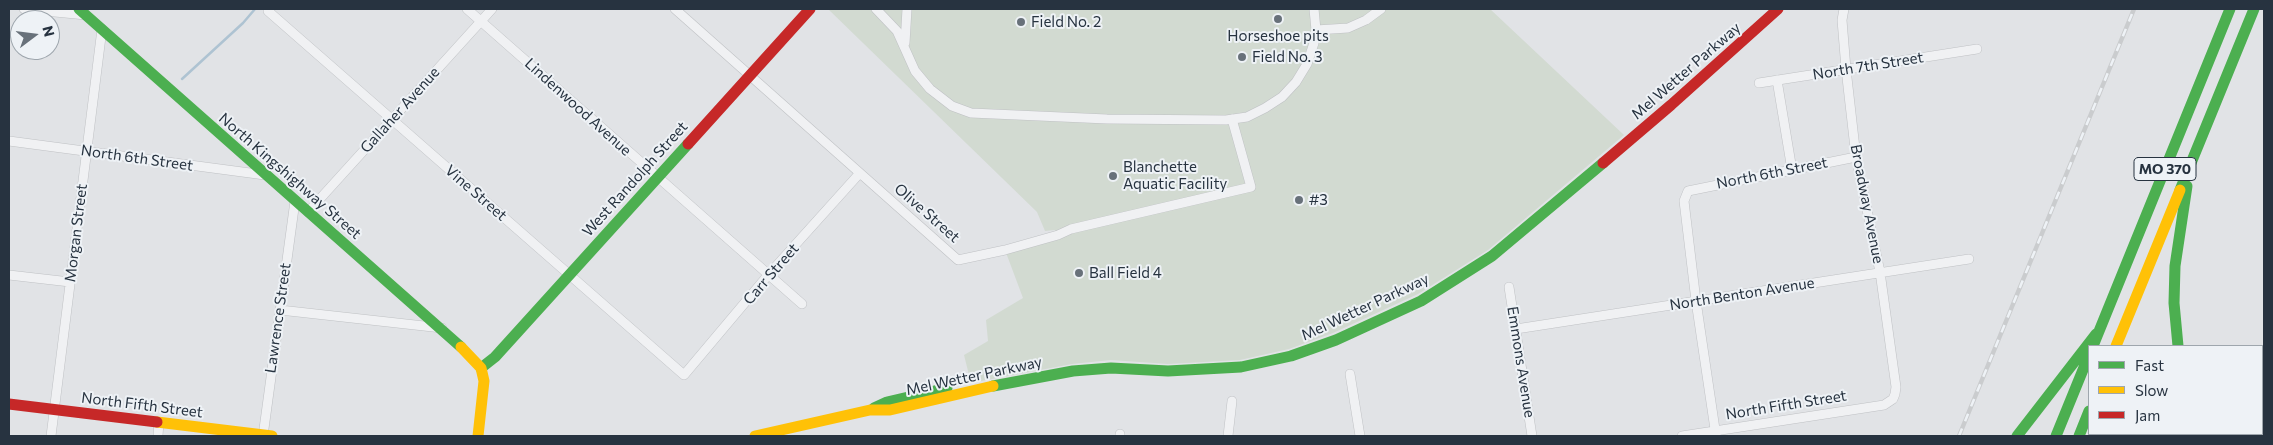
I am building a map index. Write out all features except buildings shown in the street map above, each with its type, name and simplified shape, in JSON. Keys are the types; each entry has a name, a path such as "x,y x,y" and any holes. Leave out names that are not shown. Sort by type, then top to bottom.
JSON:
{"main road":[{"name":"West Randolph Street","path":"481,368 495,357 810,9"},
{"name":"Mel Wetter Parkway","path":"796,432 870,410 887,402 1111,360 1168,364 1240,360 1289,349 1333,333 1418,294 1488,250 1659,105 1766,9"},
{"name":"Mel Wetter Parkway","path":"1063,369 1111,368 1168,371 1241,367 1291,356 1336,340 1421,301 1492,256 1671,104 1778,9"},
{"name":"MO 370","path":"2093,345 2230,9"},
{"name":"MO 370","path":"2116,345 2254,9"},
{"name":"North Kingshighway Street","path":"82,12 265,176 442,328 481,368"},
{"path":"2178,345 2174,303 2175,266 2190,163"},
{"path":"2017,436 2100,329"},
{"path":"2056,436 2088,357"},
{"path":"478,436 484,391 481,368"},
{"name":"North Fifth Street","path":"9,404 266,436"},
{"path":"2079,436 2088,414"},
{"path":"755,436 796,432"}],"street":[{"path":"24,9 82,12"},
{"name":"Lindenwood Avenue","path":"468,9 802,304"},
{"name":"Gallaher Avenue","path":"308,212 351,166 391,118 492,9"},
{"name":"Olive Street","path":"675,9 958,260 1005,250 1058,235 1070,229 1250,187 1232,119"},
{"path":"876,9 897,31 905,45 915,71 930,89 952,106 971,113 1112,119 1232,119 1247,117 1282,97 1296,82 1307,64 1314,43 1316,30 1314,9"},
{"path":"905,45 907,9"},
{"name":"Broadway Avenue","path":"1844,9 1842,20 1856,157 1880,272 1896,387 1893,399"},
{"path":"1316,30 1348,28 1366,20 1380,10"},
{"name":"Vine Street","path":"268,11 684,375"},
{"name":"Morgan Street","path":"51,436 102,29"},
{"name":"North 7th Street","path":"1759,83 1977,49"},
{"path":"1777,80 1792,170"},
{"name":"North 6th Street","path":"9,141 265,176"},
{"name":"North 6th Street","path":"1696,301 1684,201 1688,191 1698,187 1856,157"},
{"name":"Carr Street","path":"684,375 769,274 859,174"},
{"name":"Lawrence Street","path":"266,436 280,310 295,201"},
{"name":"North Benton Avenue","path":"1516,329 1969,259"},
{"path":"9,275 70,282"},
{"name":"Emmons Avenue","path":"1509,287 1532,436"},
{"path":"1696,301 1716,434"},
{"path":"280,310 442,328"},
{"path":"1350,374 1360,436"},
{"name":"North Fifth Street","path":"1682,436 1716,434 1884,405 1893,399"},
{"path":"1228,436 1232,402"},
{"path":"158,436 159,422"}],"shaded area":[{"path":"828,9 1490,9 1624,135 1488,250 1418,294 1333,333 1289,349 1240,360 1168,364 1111,360 1072,364 971,383 964,355 988,341 986,320 1023,298 1005,250 1058,235 1055,230 1045,231 1037,212"}],"waterway":[{"path":"182,79 243,23 255,9"}],"railway":[{"path":"1959,436 2134,9"}],"traffic: fast":[{"path":"79,9 461,347"},
{"path":"2093,345 2230,9"},
{"path":"2180,190 2254,9"},
{"path":"481,368 495,357 688,144"},
{"path":"993,386 1073,371 1111,368 1168,371 1241,367 1291,356 1336,340 1421,301 1492,256 1603,163"},
{"path":"2178,345 2174,303 2175,266 2187,186"},
{"path":"2017,436 2096,334"},
{"path":"2056,436 2088,357"},
{"path":"874,408 887,402 947,388"},
{"path":"2079,436 2088,414"}],"traffic: slow":[{"path":"2116,345 2180,190"},
{"path":"461,347 481,368 484,381 478,436"},
{"path":"755,436 870,410 890,410 993,386"},
{"path":"157,422 272,436"}],"traffic: jam":[{"path":"688,144 810,9"},
{"path":"1603,163 1778,9"},
{"path":"9,404 157,422"}],"place":[{"name":"Horseshoe pits","path":"1278,19"},
{"name":"Field No. 2","path":"1021,22"},
{"name":"Field No. 3","path":"1242,57"},
{"name":"Blanchette Aquatic Facility","path":"1113,176"},
{"name":"#3","path":"1299,200"},
{"name":"Ball Field 4","path":"1079,273"}]}
